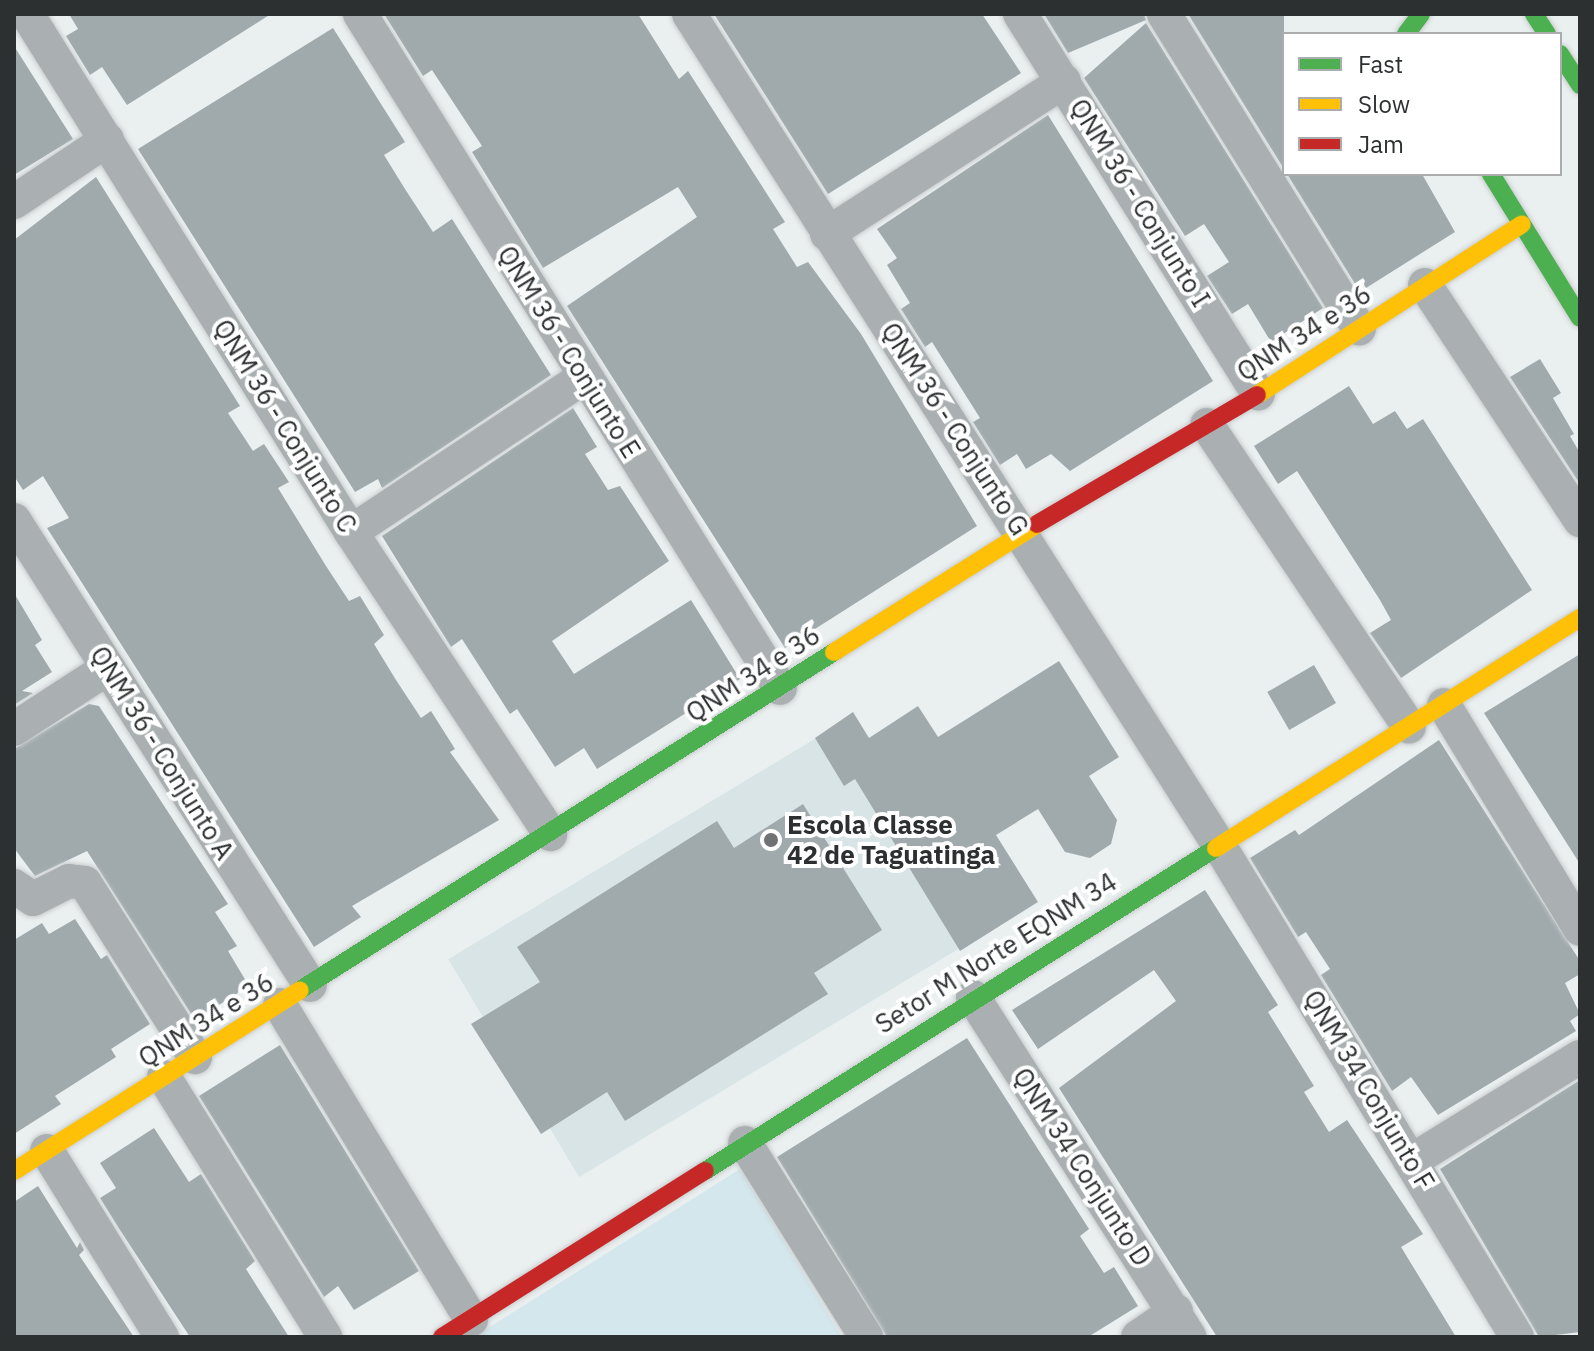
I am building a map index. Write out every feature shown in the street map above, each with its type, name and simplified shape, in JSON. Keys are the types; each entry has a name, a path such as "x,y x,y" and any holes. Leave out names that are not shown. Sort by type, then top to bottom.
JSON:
{"street":[{"name":"QNM 36 - Conjunto C","path":"27,14 351,532 550,834"},
{"name":"QNM 36 - Conjunto E","path":"360,14 780,688"},
{"name":"QNM 36 - Conjunto G","path":"689,14 827,234 1023,532 1219,845"},
{"name":"QNM 36 - Conjunto I","path":"1020,14 1258,394"},
{"path":"1164,14 1359,328"},
{"path":"1391,14 1403,32"},
{"path":"1406,32 1421,14"},
{"path":"1534,14 1546,32"},
{"path":"1562,57 1580,85"},
{"path":"827,234 1064,81"},
{"path":"14,202 107,140"},
{"path":"1492,176 1580,318"},
{"name":"QNM 34 e 36","path":"14,1171 1023,532 1258,394 1522,224"},
{"path":"1425,285 1580,520"},
{"path":"351,532 584,377"},
{"path":"1207,425 1409,727"},
{"name":"QNM 36 - Conjunto A","path":"14,520 310,985"},
{"name":"Setor M Norte EQNM 34","path":"442,1337 973,997 1580,618"},
{"path":"14,729 108,668"},
{"path":"1444,705 1580,929"},
{"name":"QNM 34 Conjunto F","path":"1219,845 1413,1160 1517,1337"},
{"path":"14,886 33,899 69,881 85,883 195,1057"},
{"name":"QNM 34 Conjunto D","path":"973,997 1183,1324"},
{"path":"280,1005 471,1319"},
{"path":"1413,1160 1580,1057"},
{"path":"164,1077 325,1337"},
{"path":"745,1143 866,1337"},
{"path":"47,1151 162,1337"},
{"path":"1138,1337 1183,1324"}],"shaded area":[{"name":"Escola Classe 42 de Taguatinga","path":"828,731 959,949 579,1177 448,959"},
{"path":"740,1169 842,1337 474,1337"}],"building":[{"path":"69,14 271,14 127,105 102,67 90,75 66,36 78,29"},
{"path":"384,14 638,14 679,79 688,71 785,222 773,229 797,267 808,262 861,334 977,526 785,648 567,306 697,217 678,187 543,268 472,152 482,146 432,70 423,76"},
{"path":"714,14 982,14 1021,73 828,194"},
{"path":"1044,14 1144,14 1146,20 1068,53"},
{"path":"1188,14 1284,14 1282,166"},
{"path":"1146,23 1323,308 1271,342 1248,304 1232,314 1207,276 1229,262 1204,224 1185,236 1084,78"},
{"path":"333,28 405,142 384,155 405,189 433,232 452,219 551,375 382,488 378,479 355,492 138,149"},
{"path":"14,46 73,139 14,175"},
{"path":"1048,115 1213,381 1070,471 1051,454 1026,469 1017,454 1000,465 973,422 980,418 932,342 925,347 901,309 910,303 887,265 897,258 877,229"},
{"path":"1288,176 1423,176 1455,232 1366,288 1363,283 1357,287"},
{"path":"96,177 240,406 228,413 253,451 264,444 289,482 278,488 326,566 349,601 360,596 384,635 374,644 396,680 421,718 431,711 455,749 450,752 499,820 352,906 361,917 314,947 47,528 69,518 43,476 23,490 14,476 14,240"},
{"path":"1540,359 1561,393 1553,398 1574,434 1570,436 1580,453 1580,484 1510,377"},
{"path":"1349,386 1373,424 1395,411 1407,429 1423,419 1532,590 1401,678 1370,633 1391,620 1380,600 1297,471 1278,484 1254,446"},
{"path":"573,408 597,447 585,454 608,490 620,486 669,561 552,641 574,674 691,600 740,679 597,769 584,748 555,767 517,709 510,714 462,639 451,647 382,536"},
{"path":"14,593 42,640 35,645 52,672 22,691 33,693 14,705"},
{"path":"1580,654 1580,864 1484,713"},
{"path":"1059,661 1119,757 1089,776 1117,820 1111,844 1090,858 1065,852 1038,809 996,835 1038,902 960,951 855,779 844,786 815,738 853,712 869,738 918,706 938,737"},
{"path":"1314,665 1336,703 1289,730 1267,692"},
{"path":"89,704 99,706 228,904 215,912 237,946 228,951 249,986 195,1020 87,851 35,876 14,848 14,749"},
{"path":"1439,740 1580,961 1580,974 1565,983 1580,1014 1570,1021 1576,1031 1438,1115 1411,1077 1392,1091 1321,975 1330,969 1306,932 1298,937 1250,858 1295,830 1299,835"},
{"name":"Escola Classe 42 de Taguatinga","path":"803,804 882,930 814,973 828,994 625,1121 607,1092 541,1134 471,1024 540,982 517,947 717,821 734,848"},
{"path":"1205,890 1278,1005 1268,1012 1314,1086 1304,1092 1329,1132 1347,1120 1423,1234 1401,1247 1456,1337 1217,1337 1059,1088 1176,1001 1154,970 1038,1049 1012,1010"},
{"path":"75,919 101,959 107,955 150,1024 111,1049 116,1057 55,1096 61,1104 14,1134 14,940 42,923 49,934"},
{"path":"967,1038 1089,1229 1080,1236 1104,1273 1114,1267 1138,1306 1088,1337 887,1337 777,1157"},
{"path":"280,1045 419,1271 354,1310 338,1286 324,1297 199,1096"},
{"path":"1580,1080 1580,1332 1539,1337 1440,1169"},
{"path":"154,1128 189,1182 201,1174 255,1261 246,1269 289,1337 190,1337 118,1227 100,1198 116,1188 100,1163"},
{"path":"38,1186 77,1248 80,1242 84,1250 79,1255 134,1337 14,1337 14,1202"}],"traffic: fast":[{"path":"1408,32 1421,14"},
{"path":"1534,14 1546,32"},
{"path":"1562,57 1580,85"},
{"path":"1492,176 1580,318"},
{"path":"300,990 834,652"},
{"path":"705,1171 1216,848"}],"traffic: slow":[{"path":"1257,395 1522,224"},
{"path":"834,652 1037,524"},
{"path":"1216,848 1580,618"},
{"path":"14,1171 300,990"}],"traffic: jam":[{"path":"1037,524 1257,395"},
{"path":"442,1337 705,1171"}],"place":[{"name":"Escola Classe 42 de Taguatinga","path":"771,840"}]}
